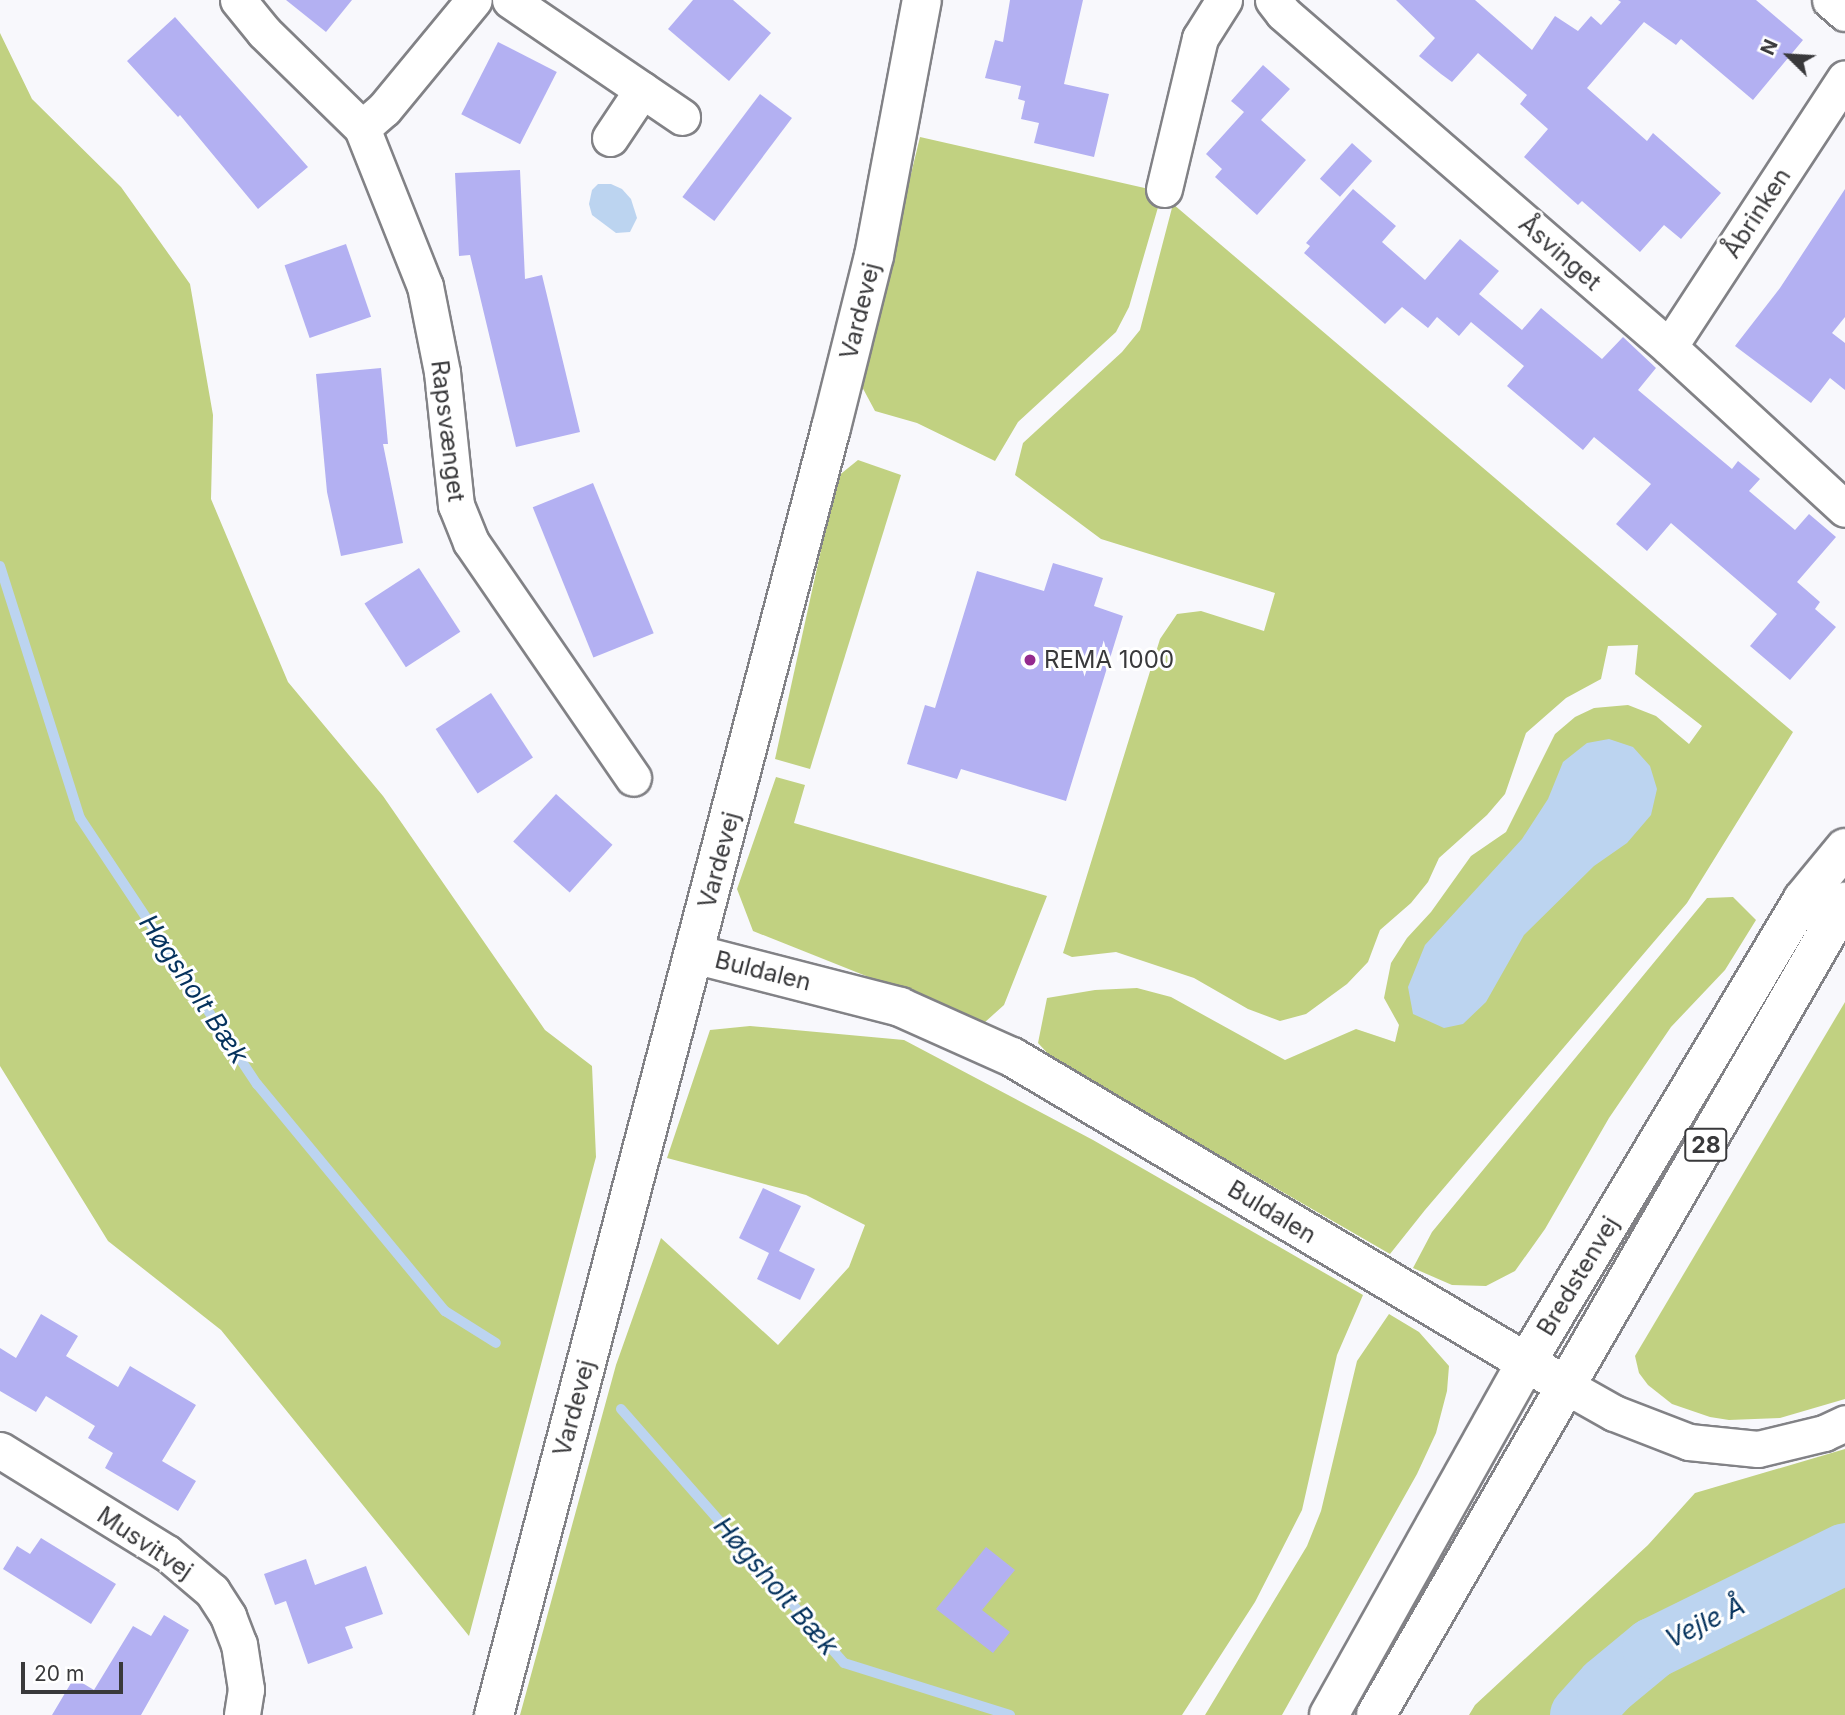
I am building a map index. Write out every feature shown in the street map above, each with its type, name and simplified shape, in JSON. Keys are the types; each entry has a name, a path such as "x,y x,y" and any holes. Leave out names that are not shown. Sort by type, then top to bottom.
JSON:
{"main road":[{"name":"Vardevej","path":"494,1715 874,257 922,0"},
{"name":"Bredstenvej","path":"1329,1715 1526,1363 1803,899 1845,848"},
{"name":"Bredstenvej","path":"1376,1715 1845,902"},
{"name":"Buldalen","path":"694,954 900,1007 1012,1057 1566,1386"}],"street":[{"name":"Rapsvænget","path":"238,0 264,32 362,128 425,286 442,372 456,505 471,542 633,778"},
{"path":"362,128 384,109 474,0"},
{"path":"510,0 682,117"},
{"path":"1164,190 1200,38 1224,0"},
{"name":"Åsvinget","path":"1273,0 1283,13 1669,347 1845,509"},
{"path":"1830,0 1845,13"},
{"name":"Åbrinken","path":"1669,347 1845,78"},
{"path":"610,138 642,90"},
{"name":"Buldalen","path":"1566,1386 1614,1413 1689,1442 1758,1449 1824,1433 1845,1423"},
{"name":"Musvitvej","path":"0,1450 167,1553 212,1591 228,1616 239,1644 246,1689 242,1715"}],"green space":[{"path":"0,33 32,99 121,187 190,284 213,415 211,499 288,682 383,796 545,1030 592,1066 596,1157 469,1636 221,1330 108,1241 0,1066"},
{"path":"920,137 1149,189 1161,197 1129,307 1116,332 1018,422 995,461 917,423 875,411 860,383"},
{"path":"1173,204 1793,732 1687,903 1390,1254 1054,1060 1038,1043 1047,998 1095,990 1137,988 1171,997 1285,1060 1356,1029 1395,1042 1399,1025 1384,998 1391,963 1407,938 1431,912 1471,856 1506,832 1555,734 1575,717 1594,708 1628,705 1656,716 1689,744 1702,726 1635,674 1638,645 1608,646 1601,679 1566,698 1526,733 1505,794 1487,815 1439,858 1428,882 1411,903 1380,930 1368,962 1347,984 1306,1014 1280,1021 1248,1009 1194,978 1116,952 1072,957 1063,953 1160,639 1177,614 1201,611 1264,631 1275,593 1101,539 1015,475 1023,443 1122,352 1140,330"},
{"path":"858,460 901,475 810,769 775,759 837,477"},
{"path":"776,777 805,785 794,823 1047,896 1004,1005 984,1023 753,931 737,889"},
{"path":"1733,897 1756,920 1725,970 1671,1027 1609,1118 1545,1229 1515,1271 1486,1286 1452,1285 1413,1268 1432,1232 1707,898"},
{"path":"1845,1002 1845,1399 1780,1418 1729,1420 1710,1417 1672,1404 1648,1385 1639,1373 1635,1356"},
{"path":"750,1026 904,1040 1093,1140 1363,1295 1337,1355 1302,1510 1255,1602 1182,1715 520,1715 616,1365 661,1238 778,1345 849,1267 865,1225 806,1195 667,1158 710,1030"},
{"path":"1389,1314 1419,1332 1449,1366 1447,1391 1436,1433 1417,1474 1282,1715 1205,1715 1307,1546 1321,1511 1357,1361"},
{"path":"1845,1449 1845,1715 1469,1715 1475,1705 1648,1545 1695,1493"}],"water":[{"path":"598,184 611,184 622,189 631,199 637,218 630,232 616,233 592,215 589,204 592,190"},
{"path":"1609,739 1633,747 1650,766 1657,789 1651,815 1627,843 1594,866 1524,935 1486,1002 1463,1024 1444,1028 1413,1014 1408,987 1425,945 1522,839 1548,799 1563,762 1587,743"}],"building":[{"path":"286,0 352,0 326,32"},
{"path":"693,0 733,0 771,33 729,81 668,29"},
{"path":"1010,0 1083,0 1064,84 1109,94 1094,157 1034,143 1039,123 1021,119 1025,101 1018,99 1021,86 985,78 995,40 1003,42"},
{"path":"1396,0 1475,0 1532,50 1555,16 1578,31 1591,16 1601,25 1621,2 1618,0 1756,0 1803,40 1753,100 1681,39 1676,45 1644,22 1587,88 1647,141 1653,133 1721,193 1681,239 1664,225 1640,252 1582,201 1578,205 1524,157 1548,129 1520,104 1527,95 1478,53 1452,82 1419,56 1435,38"},
{"path":"175,17 308,167 258,209 180,115 178,117 127,61"},
{"path":"498,42 557,72 520,144 461,114"},
{"path":"1263,65 1290,89 1261,120 1306,160 1257,215 1215,177 1222,169 1206,154 1244,112 1231,101"},
{"path":"760,94 792,118 714,221 682,197"},
{"path":"1352,143 1372,161 1340,197 1320,179"},
{"path":"520,170 525,279 542,275 580,432 516,447 470,255 459,256 455,173"},
{"path":"1353,189 1396,226 1382,242 1425,280 1460,239 1499,271 1479,294 1522,330 1541,308 1602,359 1623,337 1656,368 1638,390 1732,469 1738,461 1760,479 1749,491 1795,530 1809,514 1836,537 1797,582 1820,602 1815,609 1836,627 1790,680 1750,646 1777,614 1671,523 1647,551 1616,524 1651,484 1594,437 1583,450 1507,386 1524,366 1471,322 1459,336 1437,317 1428,328 1402,307 1385,324 1304,253 1310,246 1306,243"},
{"path":"1845,189 1845,317 1832,333 1845,343 1845,390 1830,378 1811,403 1735,346 1780,288"},
{"path":"346,244 371,317 310,338 285,265"},
{"path":"381,368 388,444 383,444 403,543 341,556 327,492 316,374"},
{"path":"593,483 654,633 593,658 533,507"},
{"name":"REMA 1000","path":"1053,563 1103,578 1094,606 1123,616 1066,801 961,769 957,779 907,764 925,705 935,708 977,571 1044,591"},
{"path":"419,568 460,632 406,667 364,603"},
{"path":"491,693 533,758 478,794 436,729"},
{"path":"556,794 612,845 570,892 513,842"},
{"path":"763,1188 801,1206 779,1251 815,1269 800,1300 757,1279 769,1253 739,1238"},
{"path":"41,1314 78,1336 66,1356 118,1387 130,1366 196,1405 162,1461 196,1481 178,1511 105,1468 113,1453 88,1438 95,1426 46,1396 36,1412 0,1391 0,1348 16,1358"},
{"path":"41,1538 116,1584 91,1624 3,1569 17,1546 30,1554"},
{"path":"986,1547 1015,1570 982,1610 1010,1632 993,1653 936,1609"},
{"path":"306,1559 315,1585 366,1566 383,1614 345,1627 353,1648 308,1664 286,1601 275,1605 264,1574"},
{"path":"164,1615 189,1630 141,1715 52,1715 74,1678 94,1690 133,1626 151,1636"}],"waterway":[{"name":"Høgsholt Bæk","path":"0,566 80,818 257,1084 445,1311 496,1343"},
{"name":"Høgsholt Bæk","path":"621,1409 844,1663 1010,1715"},
{"name":"Vejle Å","path":"1580,1715 1606,1686 1652,1648 1845,1553"}],"place":[{"name":"REMA 1000","path":"1030,660"}]}
